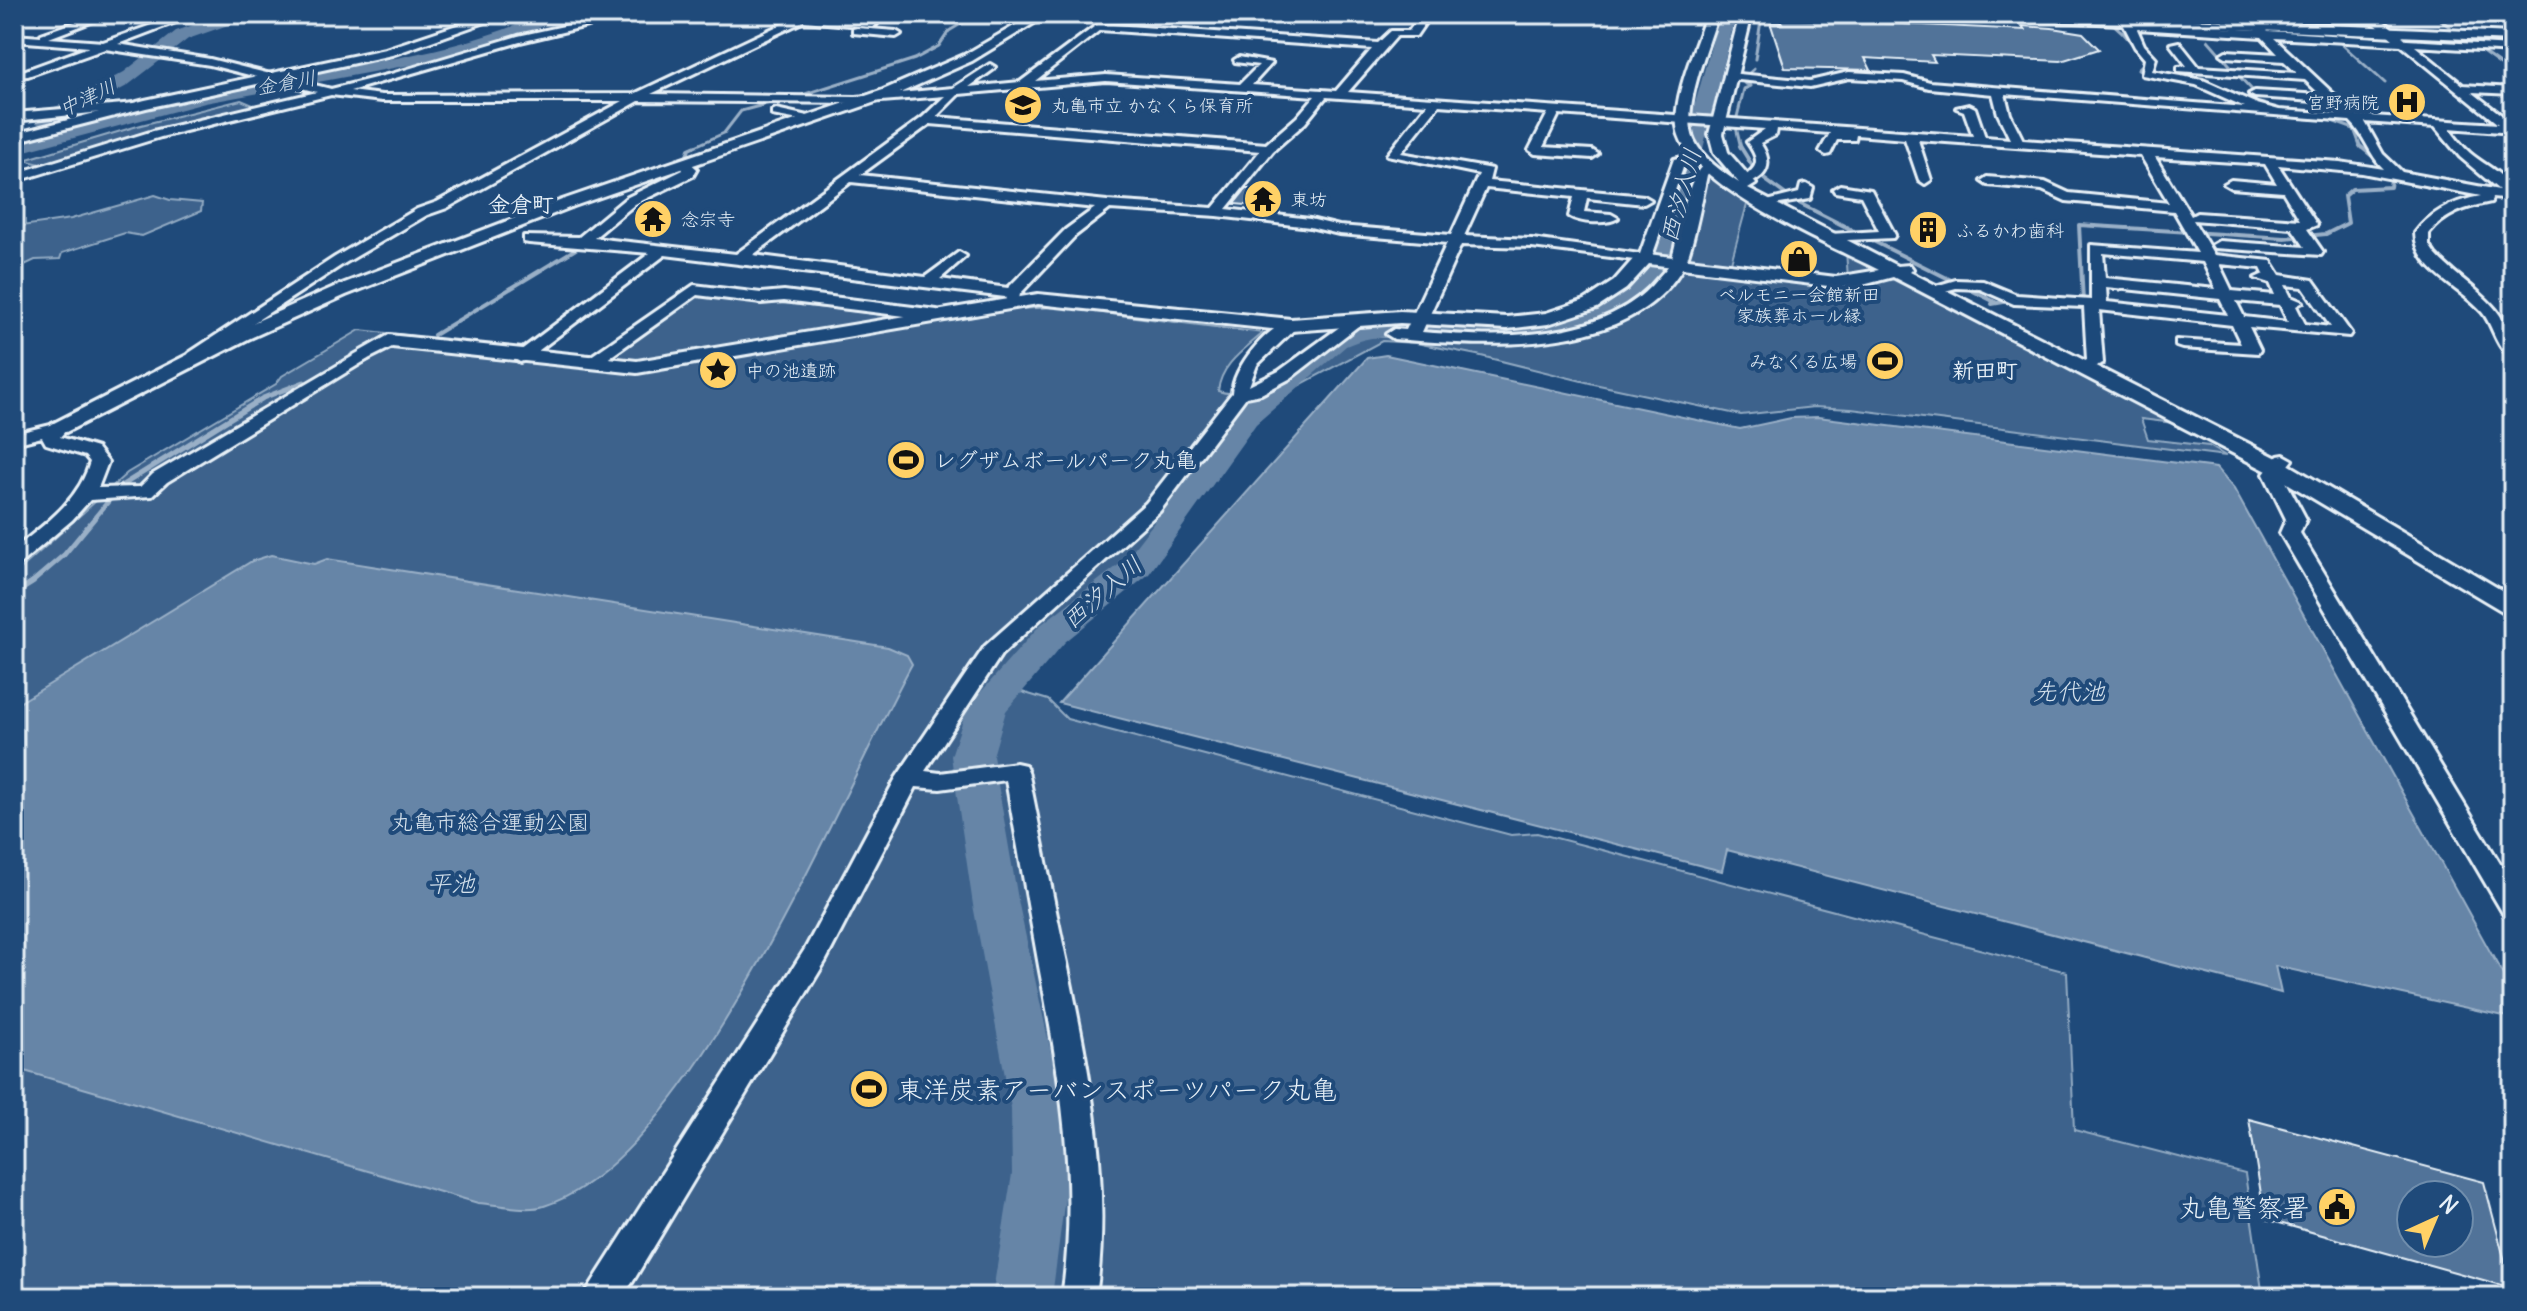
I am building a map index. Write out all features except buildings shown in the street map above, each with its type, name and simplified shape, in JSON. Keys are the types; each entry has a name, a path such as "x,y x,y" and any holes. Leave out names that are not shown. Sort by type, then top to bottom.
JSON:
{"main road":[{"path":"1982,14 2267,36 2388,31 2513,37"}],"street":[{"path":"37,39 107,14"},
{"path":"14,74 24,74 110,46 134,32 192,14"},
{"path":"14,138 136,106 411,46 502,14"},
{"path":"518,39 570,14"},
{"path":"14,178 157,134 326,90 394,77 518,39 633,14"},
{"path":"846,31 868,28 880,14"},
{"path":"14,559 86,494 98,471 97,457 52,440 50,435 59,428 279,318 394,269 568,203 872,99 968,58 1043,14"},
{"path":"1339,95 1380,46 1395,33 1412,34 1426,14"},
{"path":"1712,14 1688,121 1689,143 1704,163 1753,198 1898,270 1948,287 2088,365 2281,464 2513,592"},
{"path":"1746,14 1714,122 1721,153 1745,181 1834,237 1888,235 1866,193 1840,189"},
{"path":"2246,14 2287,58 2364,128 2378,156 2396,173"},
{"path":"2473,14 2494,15"},
{"path":"189,361 340,260 422,212 549,148 633,99 726,52 808,16 896,34"},
{"path":"1108,27 1123,17"},
{"path":"2315,17 2373,17 2461,88 2510,133"},
{"path":"2273,112 2199,82 2146,73 2151,58 2137,47 2129,23 2267,36 2513,49"},
{"path":"1024,84 1094,28 1380,46"},
{"path":"2267,36 2342,49"},
{"path":"14,38 110,46 180,60 210,62 326,90 382,98 872,99 1106,78 2269,161 2396,173 2509,201"},
{"path":"2162,44 2180,45 2196,70"},
{"path":"2226,54 2287,58"},
{"path":"1239,60 1267,63 1243,88"},
{"path":"740,258 927,120 956,91 990,67"},
{"path":"2153,67 2308,77"},
{"path":"1729,76 1810,84 1849,75 1998,90 2439,124 2510,133"},
{"path":"2461,88 2513,91"},
{"path":"1998,90 2004,114 2018,142"},
{"path":"1217,212 1269,148 1301,120 1323,94"},
{"path":"2255,94 2331,99"},
{"path":"1417,325 1487,172 1393,155 1436,101"},
{"path":"14,117 136,106"},
{"path":"1962,108 1969,108 1980,139"},
{"path":"1555,110 1535,150 1592,154"},
{"path":"776,113 815,119"},
{"path":"927,120 1269,148"},
{"path":"2439,124 2468,158 2494,174 2513,175"},
{"path":"1745,181 1757,177 1764,167 1763,154 1753,142 1772,132 1770,125"},
{"path":"1826,151 1833,136 1870,138 1870,132"},
{"path":"2448,136 2510,133"},
{"path":"1910,134 1925,180"},
{"path":"2117,135 2126,150"},
{"path":"2145,151 2195,226 2252,350 2182,343"},
{"path":"1394,334 1417,325 1507,323 1548,318 1603,298 1648,259 1680,159 1704,163"},
{"path":"2088,365 2096,248 2153,282 2222,283 2316,252 2288,189 2269,161"},
{"path":"582,243 591,232 632,202 688,173 691,169 686,163"},
{"path":"529,239 740,258 1013,297 1291,325 1356,320 1417,325 1505,339 1589,327 1634,309 1658,290 1679,262 1704,163"},
{"path":"2221,170 2279,175"},
{"path":"2494,174 2509,201"},
{"path":"847,178 1107,205 1217,212 1310,223 1339,230 1532,243 1836,282 1859,281 1898,270"},
{"path":"1987,181 2045,186 2066,197 2184,206 2303,228"},
{"path":"1481,184 1644,200"},
{"path":"2231,184 2288,189"},
{"path":"1582,194 1576,216 1611,218"},
{"path":"1774,201 1797,195"},
{"path":"2509,201 2458,203 2424,227 2421,236 2429,258 2487,307 2513,352"},
{"path":"86,494 145,492 160,478 389,341 627,367 659,365 937,315 1013,297 1070,233 1107,205"},
{"path":"2195,226 2303,228"},
{"path":"520,357 662,251"},
{"path":"927,283 959,256"},
{"path":"2222,283 2266,264 2286,303"},
{"path":"2093,288 2153,282 2222,283 2286,303"},
{"path":"1948,287 1983,285 2014,299 2153,282 2222,283 2286,303 2324,306 2308,283 2286,303"},
{"path":"590,364 694,290 761,298 784,296 937,315"},
{"path":"1240,393 1255,392 1279,379 1327,338 1356,320"},
{"path":"600,1297 620,1272 815,955 908,778 993,651 1153,507 1240,393 1239,377 1291,325"},
{"path":"14,439 59,428"},
{"path":"2281,464 2513,607"},
{"path":"2281,464 2273,474 2296,519 2290,533 2513,908"},
{"path":"908,778 940,781 1016,771 1082,1119 1087,1185 1083,1276 1079,1297"}],"green space":[{"path":"241,100 258,107 48,166 24,160 141,125"},
{"name":"丸亀市総合運動公園","path":"1709,173 1748,201 1730,266 1848,278 1846,251 2182,424 2141,419 2148,439 2209,446 2226,456 1851,409 1814,407 1741,415 1477,355 1416,343 1382,341 1246,414 1126,565 1099,588 1012,689 1048,700 1067,719 1511,835 1537,833 2067,972 2074,1130 2245,1174 2263,1297 14,1297 14,575 127,473 360,330 605,357 698,293 944,322 1017,309 1055,307 1263,333 1234,358 1224,373 1218,391 1232,393 1262,385 1326,335 1462,339 1564,333 1610,322 1648,305 1676,278 1693,241"},
{"path":"155,195 170,200 202,203 201,211 142,236 125,233 62,253 60,259 35,260 14,270 14,227 71,219"}],"water":[{"name":"先代池","path":"1386,355 1740,429 1791,418 1818,417 2216,468 2234,489 2513,993 2513,1018 2275,966 2281,993 1727,850 1722,871 1059,703 1367,358"},
{"name":"平池","path":"271,555 314,564 327,559 888,647 907,655 912,664 802,882 756,968 707,1049 654,1120 600,1175 544,1206 520,1208 478,1203 14,1068 14,706 252,561"}],"waterway":[{"name":"中津川","path":"158,54 182,35 242,14"},
{"name":"金倉川","path":"14,148 203,97 458,51 511,35 556,14"},
{"name":"西汐入川","path":"1022,1297 1040,1174 1037,1108 996,905 972,756 987,708 1052,634 1137,567 1206,476 1245,418 1336,340 1352,333 1386,327 1474,334 1555,328 1605,312 1648,281 1664,259 1728,14"},
{"path":"1755,59 1762,14"},
{"path":"2433,14 2455,31"},
{"path":"802,95 915,59 939,46 949,31 969,19"},
{"path":"2109,22 2147,60 2138,69 2148,75"},
{"path":"2336,39 2385,83"},
{"path":"2208,40 2235,71"},
{"path":"2477,48 2513,74"},
{"name":"中津川","path":"40,119 98,95 134,74 154,57"},
{"path":"1747,75 1754,69"},
{"path":"2237,74 2254,92"},
{"path":"1736,121 1744,89 1751,86 1744,83 1745,79"},
{"path":"691,148 724,133 741,111 778,101"},
{"path":"2292,116 2332,121 2354,129 2360,146"},
{"path":"1736,127 1741,147"},
{"path":"687,156 689,149 696,146"},
{"path":"2360,146 2383,165"},
{"path":"1741,147 1758,175"},
{"path":"2079,302 2083,302 2079,225 2285,238 2326,234 2348,223 2344,196 2352,189 2390,187 2392,171"},
{"path":"1764,179 1793,200 1852,230"},
{"path":"1867,238 1997,303"},
{"path":"434,335 579,247"},
{"path":"1992,304 2015,300"},
{"path":"30,584 64,555 121,486 263,398 304,382"},
{"path":"14,594 30,584"}],"place":[{"name":"宮野病院","path":"2407,102"},
{"name":"丸亀市立 かなくら保育所","path":"1023,105"},
{"name":"東坊","path":"1263,199"},
{"name":"念宗寺","path":"653,219"},
{"name":"ふるかわ歯科","path":"1928,230"},
{"name":"ベルモニー会館新田 家族葬ホール縁","path":"1799,259"},
{"name":"みなくる広場","path":"1885,361"},
{"name":"中の池遺跡","path":"718,370"},
{"name":"レグザムボールパーク丸亀","path":"906,460"},
{"name":"東洋炭素アーバンスポーツパーク丸亀","path":"869,1089"},
{"name":"丸亀警察署","path":"2337,1207"}],"district":[{"name":"金倉町","path":"521,204"},
{"name":"新田町","path":"1985,370"}]}
